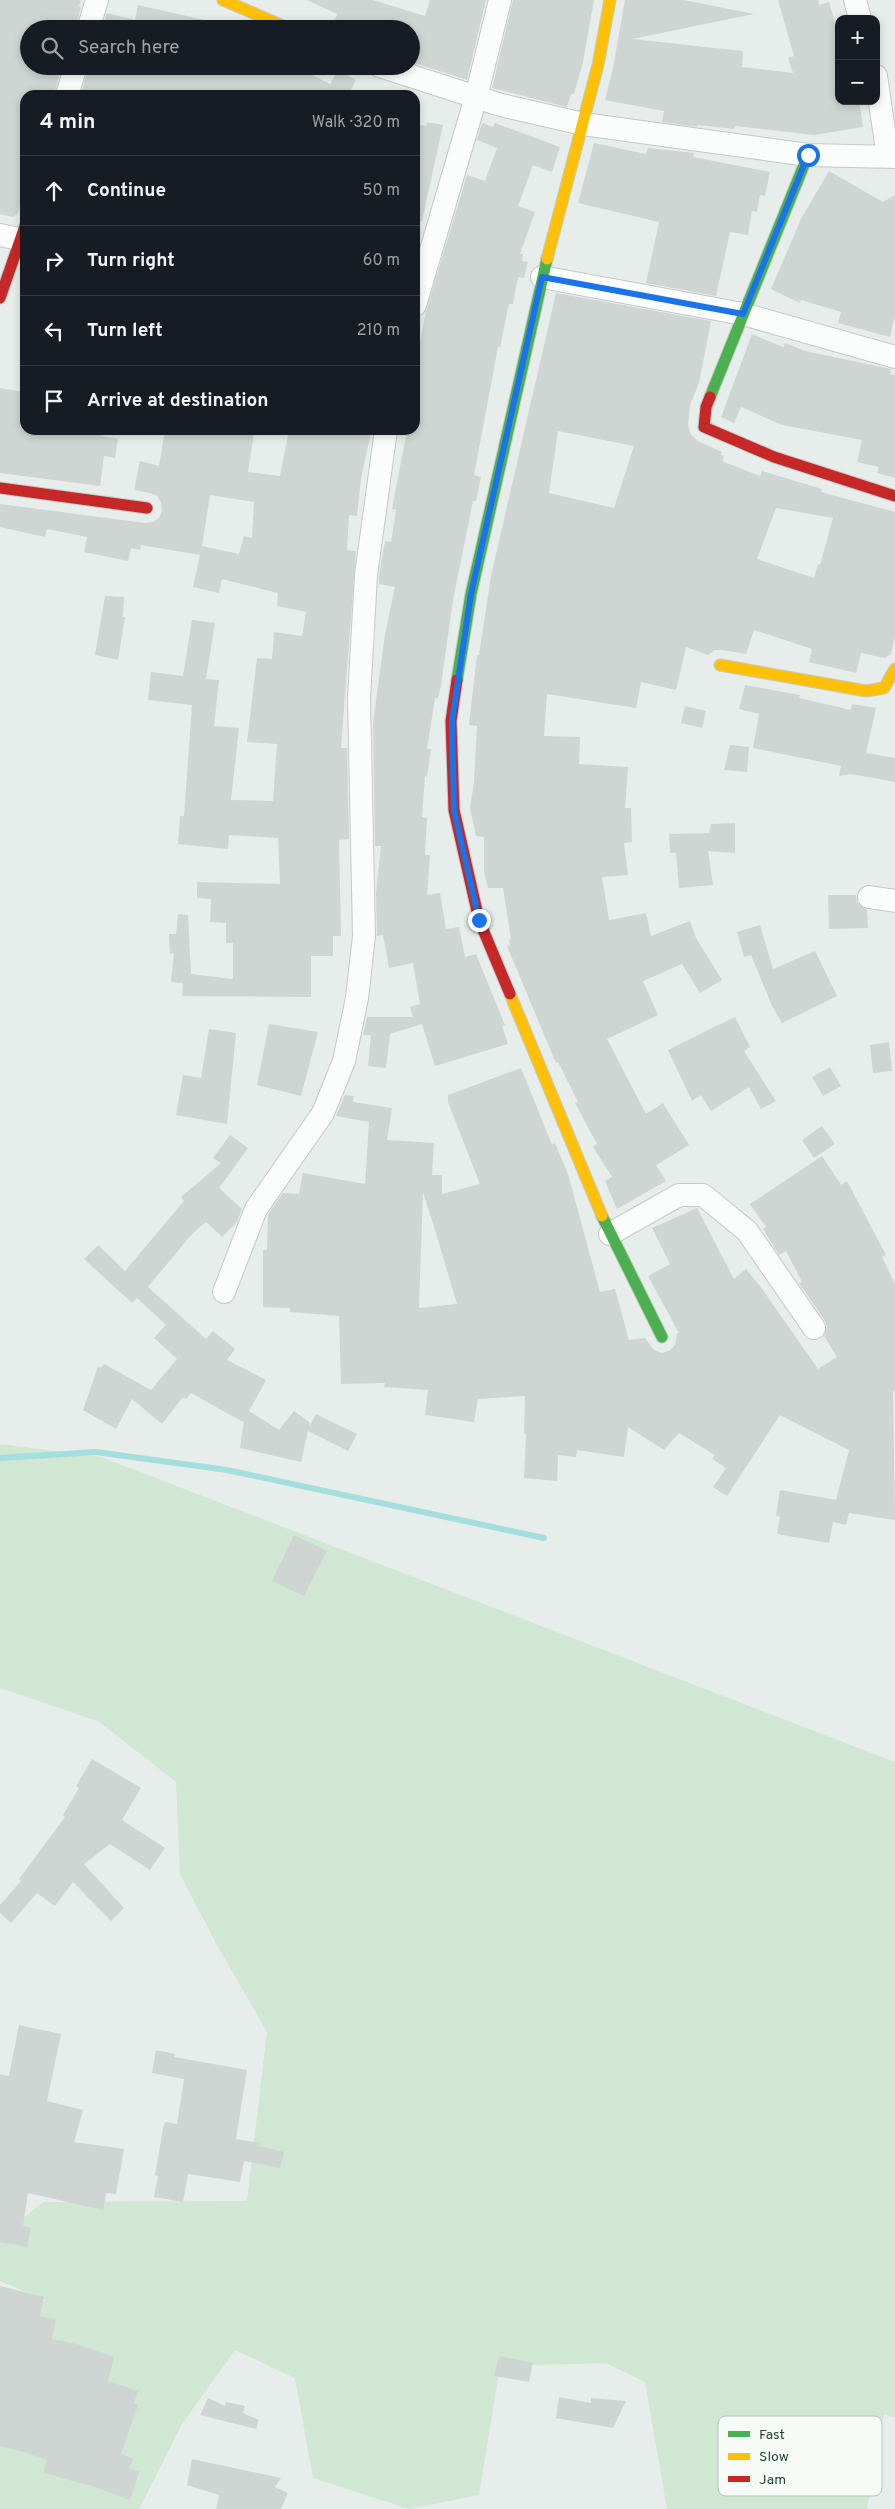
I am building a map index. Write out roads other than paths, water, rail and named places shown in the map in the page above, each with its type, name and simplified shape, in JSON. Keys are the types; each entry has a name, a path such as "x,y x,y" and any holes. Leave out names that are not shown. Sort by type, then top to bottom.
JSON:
{"street":[{"path":"91,20 97,0"},
{"path":"223,0 249,5 275,20"},
{"path":"420,288 476,97 500,0"},
{"path":"610,0 598,65 542,277 471,594 452,721 454,810 479,920 610,1234 662,1337"},
{"path":"855,0 859,15"},
{"path":"69,90 73,75"},
{"path":"408,75 476,97 583,124 808,155 892,157 880,96"},
{"path":"808,155 706,407 704,427 774,457 895,496"},
{"path":"0,298 15,233"},
{"path":"542,277 743,314 895,357"},
{"path":"224,1292 256,1209 323,1113 344,1060 357,998 364,936 358,698 366,575 385,435"},
{"path":"0,488 147,508"},
{"path":"720,665 866,691 891,682"},
{"path":"869,897 895,900"},
{"path":"610,1234 679,1196 703,1195 747,1231 814,1328"}],"waterway":[{"path":"0,1458 96,1452 227,1470 544,1538"}]}
